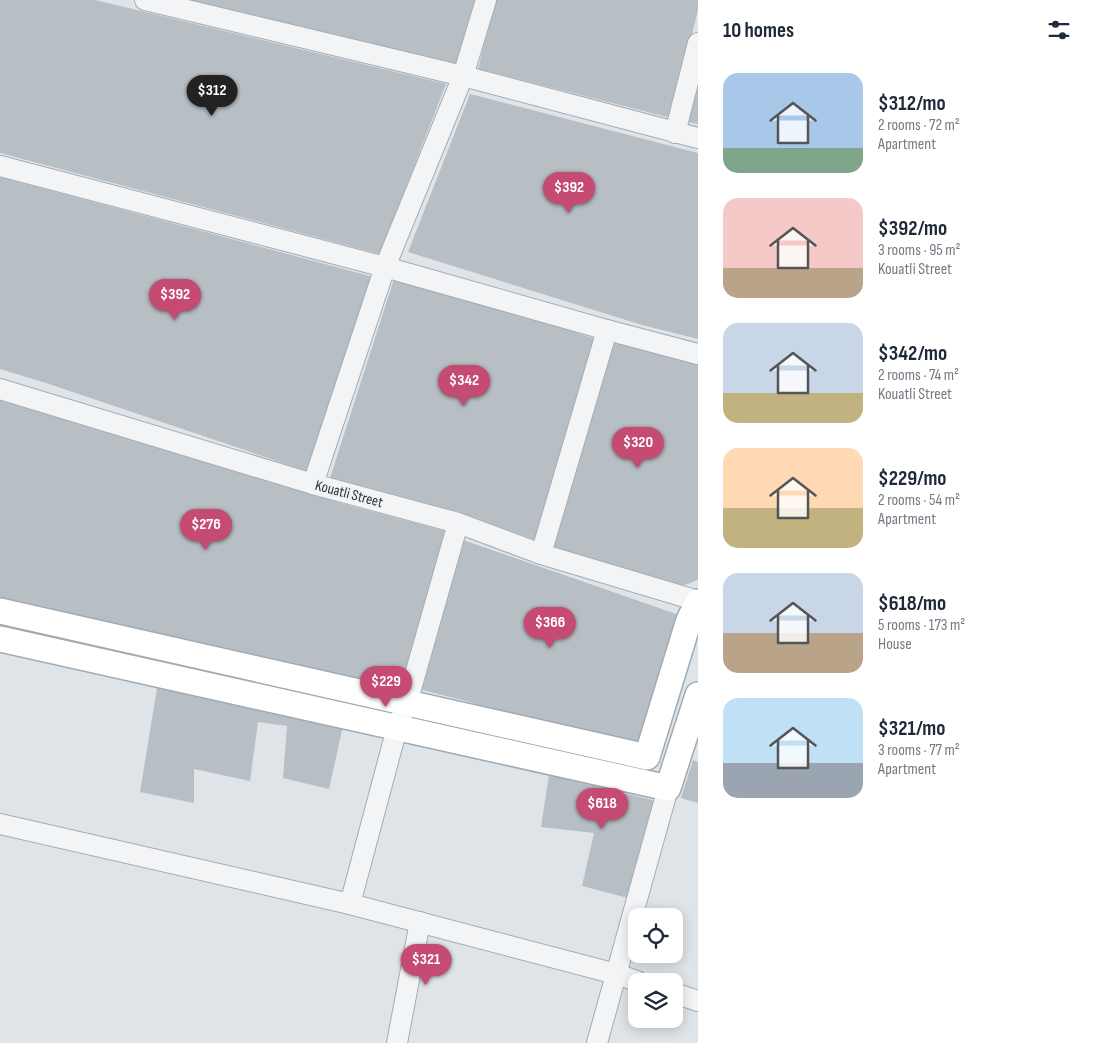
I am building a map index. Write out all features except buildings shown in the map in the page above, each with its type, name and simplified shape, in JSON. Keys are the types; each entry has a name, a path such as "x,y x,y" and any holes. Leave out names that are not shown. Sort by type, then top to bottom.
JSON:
{"main road":[{"path":"0,611 648,757 690,620 698,601"},
{"path":"0,639 668,788 698,695"}],"street":[{"path":"144,0 464,76 698,138"},
{"path":"313,484 384,267 464,76 486,0"},
{"path":"675,133 698,43"},
{"path":"0,166 384,267 698,354"},
{"path":"540,554 607,330"},
{"name":"Kouatli Street","path":"0,389 313,484 458,523 540,554 698,601"},
{"path":"350,904 397,728 407,703 458,523"},
{"path":"597,1043 668,788"},
{"path":"0,824 350,904 628,978"},
{"path":"397,1043 420,922"},
{"path":"683,996 698,1001"}]}
